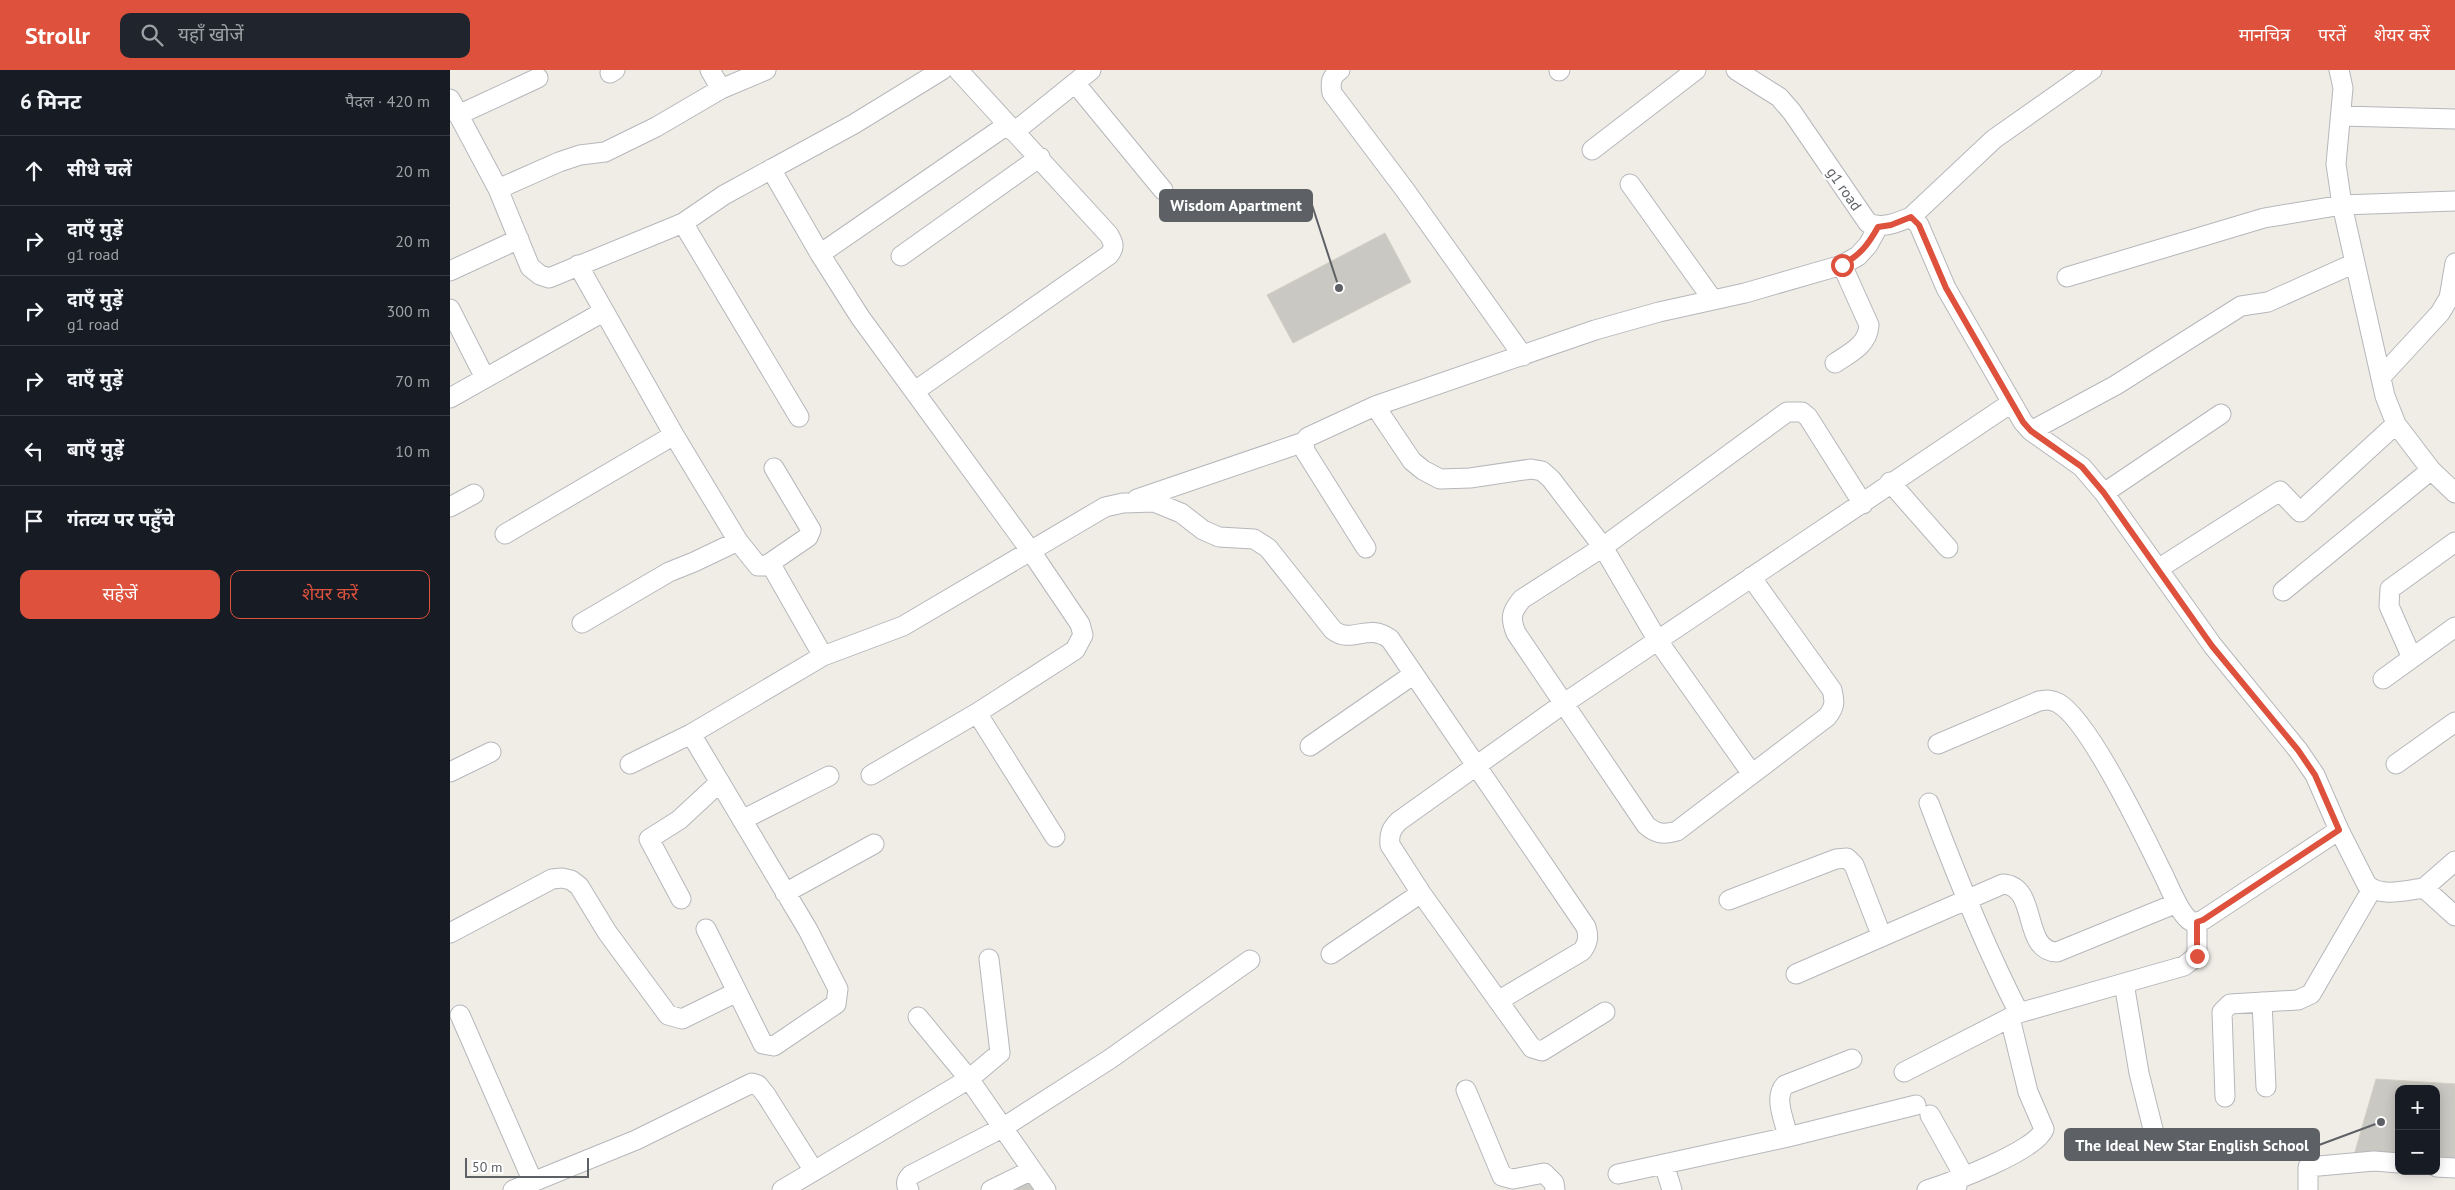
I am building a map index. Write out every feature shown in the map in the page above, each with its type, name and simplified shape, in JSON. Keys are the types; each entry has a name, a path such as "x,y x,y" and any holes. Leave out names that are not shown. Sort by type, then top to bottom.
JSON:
{"street":[{"path":"710,70 721,89"},
{"path":"498,189 580,155 605,152 656,127 721,89 766,70"},
{"path":"538,78 454,107 498,189 530,267 540,275 550,278 683,223 724,195 854,124 942,70"},
{"path":"915,391 1109,255 1114,249 1110,235 958,70"},
{"path":"820,254 1011,128 1076,83 1090,70"},
{"path":"1340,70 1332,76 1330,84 1332,93 1405,190 1523,356"},
{"path":"1592,150 1696,70"},
{"name":"g1 road","path":"1736,70 1779,97 1792,112 1868,223 1878,227"},
{"path":"630,764 691,734 823,656 903,626 1105,507 1123,503 1304,442 1308,437 1375,406 1595,330 1659,312 1745,293 1842,265 1863,250 1878,227 1891,225 1911,217 1994,140 2092,70"},
{"path":"2339,70 2343,88 2336,164 2342,205 2385,396 2396,424 2431,470 2455,493"},
{"path":"1076,83 1163,190"},
{"path":"2341,116 2455,119"},
{"path":"901,256 1040,157"},
{"path":"771,169 820,254 860,317 1030,550 1080,624 1084,635 1075,650 977,713 871,775"},
{"path":"1630,184 1713,300"},
{"path":"2067,277 2232,226 2264,218 2342,205 2455,200"},
{"path":"1911,217 1919,225 1946,288 2011,403 2031,431 2082,467 2104,493 2212,646 2298,750 2315,775 2339,830 2364,880 2372,889 2386,892 2424,888 2455,861"},
{"path":"683,223 799,417"},
{"path":"450,271 519,239"},
{"path":"2031,431 2116,385 2241,306 2268,302 2355,263"},
{"path":"2381,377 2440,313 2450,298 2455,263"},
{"path":"578,265 674,435 738,541 758,566 770,563 808,537 812,530 774,468"},
{"path":"1835,364 1863,343 1869,334 1869,325 1842,265"},
{"path":"450,308 485,378"},
{"path":"450,398 603,312"},
{"path":"1605,1012 1542,1051 1532,1048 1421,893 1390,845 1389,837 1392,828 1399,821 1563,704 1863,504 1890,482 2011,403"},
{"path":"1375,406 1412,460 1423,470 1440,479 1470,478 1531,469 1542,471 1551,479 1603,547 1658,641 1752,774"},
{"path":"1751,577 1832,690 1835,701 1827,717 1676,831 1666,834 1653,832 1646,825 1516,633 1511,620 1513,610 1522,599 1603,547 1787,412 1795,410 1802,412 1808,417 1863,504"},
{"path":"2104,493 2222,414"},
{"path":"2158,569 2280,491 2300,512 2396,424"},
{"path":"506,534 674,435"},
{"path":"1304,442 1305,451 1366,548"},
{"path":"2283,591 2431,470"},
{"path":"1890,482 1948,548"},
{"path":"450,507 474,494"},
{"path":"1123,503 1154,502 1181,513 1203,530 1218,537 1254,539 1268,548 1333,630 1340,636 1370,630 1382,633 1390,639 1586,927 1589,936 1582,952 1498,1001"},
{"path":"582,623 669,572 738,541"},
{"path":"2412,658 2389,606 2390,589 2455,542"},
{"path":"770,563 823,656"},
{"path":"2383,679 2455,627"},
{"path":"1310,746 1414,674"},
{"path":"1938,744 2039,701 2049,700 2058,703 2068,711 2084,731 2132,811 2177,903 2189,920 2197,922 2203,920 2339,830"},
{"path":"977,713 1055,837"},
{"path":"2396,764 2455,722"},
{"path":"691,734 785,892 838,989 836,1004 774,1046 768,1046 759,1038 706,929"},
{"path":"450,772 491,752"},
{"path":"742,820 829,776"},
{"path":"681,899 649,844 649,839 679,820 720,782"},
{"path":"1927,1190 1969,1178 2025,1146 2037,1138 2044,1129 2028,1092 2014,1015 1966,900 1929,803"},
{"path":"785,892 874,844"},
{"path":"1729,900 1836,859 1848,858 1854,865 1882,936"},
{"path":"450,932 552,879 562,878 571,880 579,886 607,932 668,1016 682,1019 737,992"},
{"path":"1796,974 2003,884 2012,885 2023,897 2041,946 2050,952 2057,952 2177,903"},
{"path":"2424,888 2455,916"},
{"path":"2226,1097 2222,1012 2230,1004 2298,1000 2311,994 2372,889"},
{"path":"1331,954 1421,893"},
{"path":"1904,1072 2014,1015 2184,966 2193,961 2197,956 2197,922"},
{"path":"782,1190 969,1080 1000,1053 989,959"},
{"path":"908,1190 906,1186 907,1179 911,1175 1004,1127 1110,1058 1250,960"},
{"path":"2124,983 2139,1073 2156,1141"},
{"path":"2262,1002 2266,1087"},
{"path":"460,1015 533,1182"},
{"path":"918,1017 1004,1127 1046,1190"},
{"path":"1788,1137 1779,1098 1781,1090 1785,1085 1852,1059"},
{"path":"513,1190 636,1140 752,1083 758,1085 766,1095 814,1171"},
{"path":"1466,1090 1502,1176 1513,1179 1544,1173 1554,1183 1555,1190"},
{"path":"1618,1174 1923,1110 1964,1176 1969,1178"},
{"path":"2308,1190 2308,1166 2374,1161 2395,1163"},
{"path":"1664,1164 1672,1190"},
{"path":"2440,1167 2455,1168"},
{"path":"991,1190 1032,1170"}],"building":[{"path":"1385,233 1411,282 1293,343 1267,295"},
{"path":"2376,1079 2455,1084 2455,1161 2440,1160 2440,1085 2395,1085 2395,1157 2354,1155"},
{"path":"1030,1176 1038,1190 1008,1190"}],"place":[{"name":"Wisdom Apartment","path":"1339,288"},
{"name":"The Ideal New Star English School","path":"2381,1122"}],"route":[{"path":"1842,265 1858,256 1868,245 1878,227 1891,225 1911,217 1919,225 1934,264 1946,288 2023,422 2031,431 2082,467 2104,493 2212,646 2298,750 2315,775 2339,830 2203,920 2197,922 2197,956"}]}
